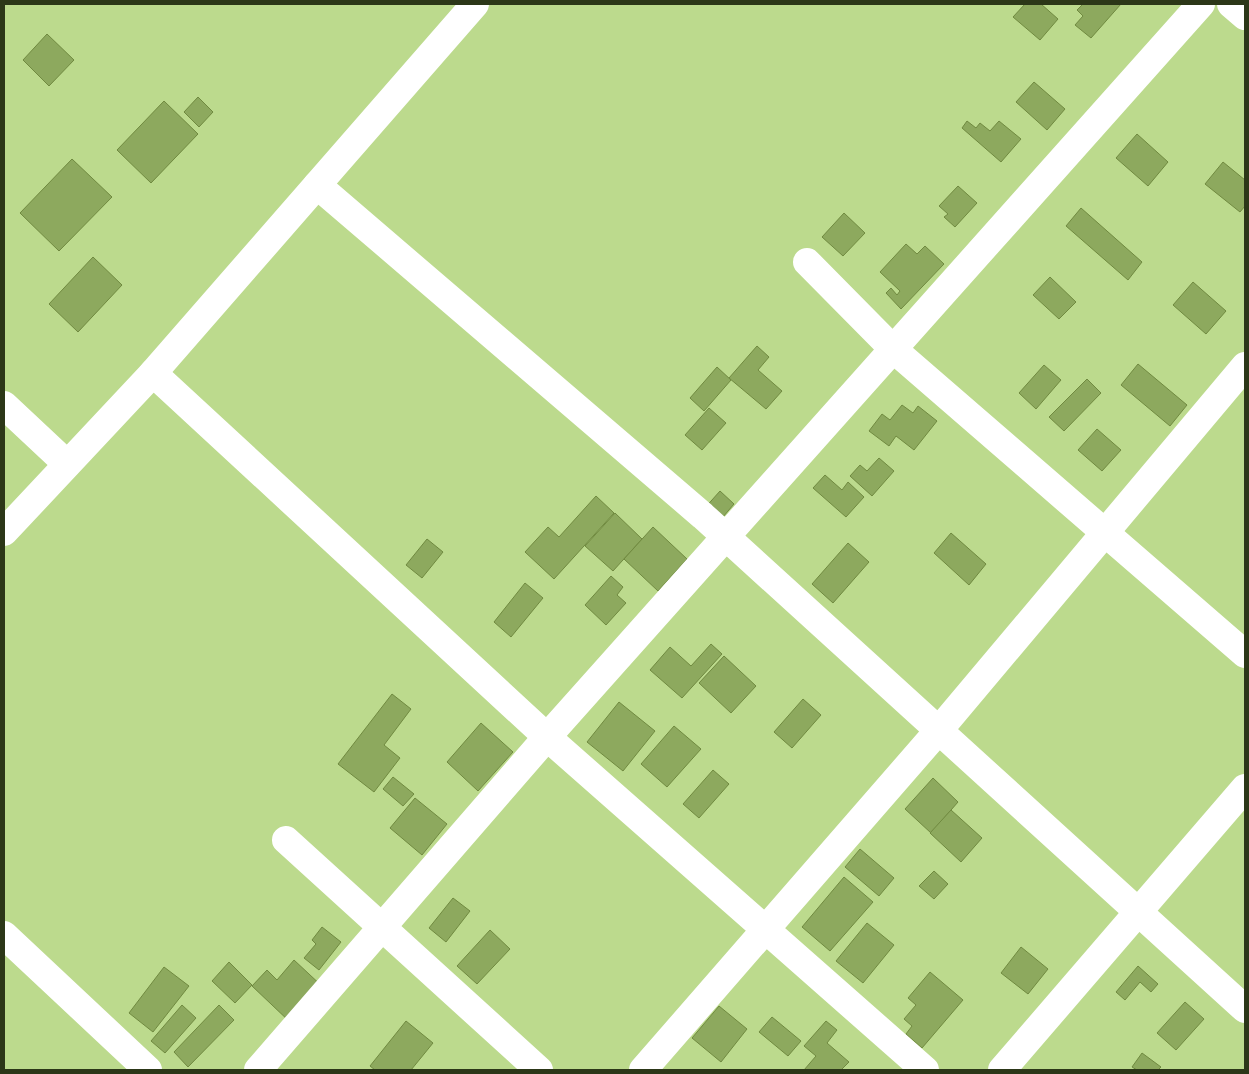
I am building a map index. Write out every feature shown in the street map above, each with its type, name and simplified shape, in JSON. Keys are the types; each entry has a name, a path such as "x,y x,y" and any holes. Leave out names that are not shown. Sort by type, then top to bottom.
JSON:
{"street":[{"path":"4,532 153,373 474,4"},
{"path":"258,1070 547,737 1201,4"},
{"path":"1231,4 1245,16"},
{"path":"317,184 726,537 1245,1009"},
{"path":"807,262 893,349 1245,654"},
{"path":"643,1070 767,930 939,730 1245,366"},
{"path":"153,373 547,737 925,1070"},
{"path":"4,405 67,464"},
{"path":"1002,1070 1245,788"},
{"path":"286,840 539,1070"},
{"path":"4,935 148,1070"}],"building":[{"path":"1025,4 1041,4 1058,19 1040,40 1013,17"},
{"path":"1083,4 1121,4 1091,38 1075,25 1083,16 1077,10"},
{"path":"47,34 74,60 49,86 23,60"},
{"path":"1034,82 1065,109 1047,130 1016,102"},
{"path":"198,97 213,112 199,127 184,112"},
{"path":"164,101 198,134 151,183 117,150"},
{"path":"967,121 976,128 980,123 990,131 999,121 1021,139 1001,162 962,128"},
{"path":"1137,134 1168,162 1148,186 1116,158"},
{"path":"72,159 112,197 59,251 20,213"},
{"path":"1223,162 1245,180 1245,206 1240,212 1205,184"},
{"path":"958,186 977,203 955,227 944,217 948,214 939,206"},
{"path":"1081,208 1142,262 1128,280 1066,226"},
{"path":"844,213 865,233 843,256 822,237"},
{"path":"906,244 917,254 925,246 944,264 901,309 886,293 891,288 897,295 900,291 880,272"},
{"path":"93,257 122,285 78,332 49,304"},
{"path":"1050,277 1076,302 1059,319 1033,295"},
{"path":"1193,282 1226,311 1206,334 1173,305"},
{"path":"757,346 769,357 758,370 782,391 766,409 729,378"},
{"path":"1138,364 1187,405 1170,426 1121,385"},
{"path":"1044,365 1061,380 1036,409 1019,393"},
{"path":"717,367 731,380 704,411 690,398"},
{"path":"1087,379 1101,393 1064,431 1049,417"},
{"path":"902,405 913,413 918,406 937,421 914,450 896,436 889,446 869,431 882,414 890,420"},
{"path":"709,408 726,423 702,450 685,435"},
{"path":"1097,429 1121,450 1102,471 1078,450"},
{"path":"879,458 894,471 872,496 850,476 860,465 867,471"},
{"path":"825,475 842,490 848,482 864,497 846,517 813,488"},
{"path":"720,491 734,504 717,524 703,510"},
{"path":"596,496 614,513 554,579 525,552 548,527 559,537"},
{"path":"615,513 642,539 613,571 585,546"},
{"path":"653,527 687,559 658,591 624,559"},
{"path":"951,533 986,564 969,585 934,553"},
{"path":"427,539 443,552 422,578 406,565"},
{"path":"848,543 869,562 833,603 812,584"},
{"path":"611,576 623,587 617,595 626,603 606,625 585,605"},
{"path":"525,583 543,598 511,637 494,622"},
{"path":"711,644 722,654 682,698 650,670 670,647 691,666"},
{"path":"724,656 756,686 731,713 699,683"},
{"path":"392,694 411,709 384,745 400,758 374,792 338,764"},
{"path":"803,699 821,715 792,748 774,732"},
{"path":"619,702 655,731 623,771 587,742"},
{"path":"481,723 513,752 478,791 447,762"},
{"path":"674,726 701,749 667,787 641,764"},
{"path":"713,770 729,784 699,818 683,804"},
{"path":"393,777 414,794 403,806 383,789"},
{"path":"933,778 958,802 931,833 905,809"},
{"path":"415,798 447,824 422,855 390,828"},
{"path":"951,810 982,838 961,862 930,833"},
{"path":"860,849 894,878 879,896 845,867"},
{"path":"934,871 948,884 934,899 919,886"},
{"path":"844,877 873,902 830,951 802,927"},
{"path":"453,898 470,911 446,942 429,928"},
{"path":"867,923 894,945 863,983 836,961"},
{"path":"322,927 341,942 319,970 304,958 316,944 312,940"},
{"path":"490,930 510,949 477,984 457,966"},
{"path":"1021,947 1048,969 1028,994 1001,973"},
{"path":"294,960 324,988 291,1023 252,986 267,970 277,980"},
{"path":"229,962 252,985 235,1003 212,981"},
{"path":"1138,966 1158,984 1151,992 1140,982 1125,1000 1116,992"},
{"path":"164,967 189,986 153,1032 129,1013"},
{"path":"930,972 963,1000 922,1048 906,1034 912,1026 904,1019 916,1005 908,998"},
{"path":"1185,1002 1204,1019 1176,1050 1157,1033"},
{"path":"182,1005 196,1018 165,1053 151,1041"},
{"path":"219,1005 234,1020 188,1067 174,1052"},
{"path":"719,1006 747,1029 721,1062 692,1038"},
{"path":"772,1017 801,1041 788,1056 759,1032"},
{"path":"406,1021 433,1043 411,1070 375,1070 370,1066"},
{"path":"826,1021 837,1030 827,1043 849,1062 841,1070 804,1070 816,1056 804,1046"},
{"path":"1142,1053 1161,1067 1158,1070 1137,1070 1132,1067"}]}
